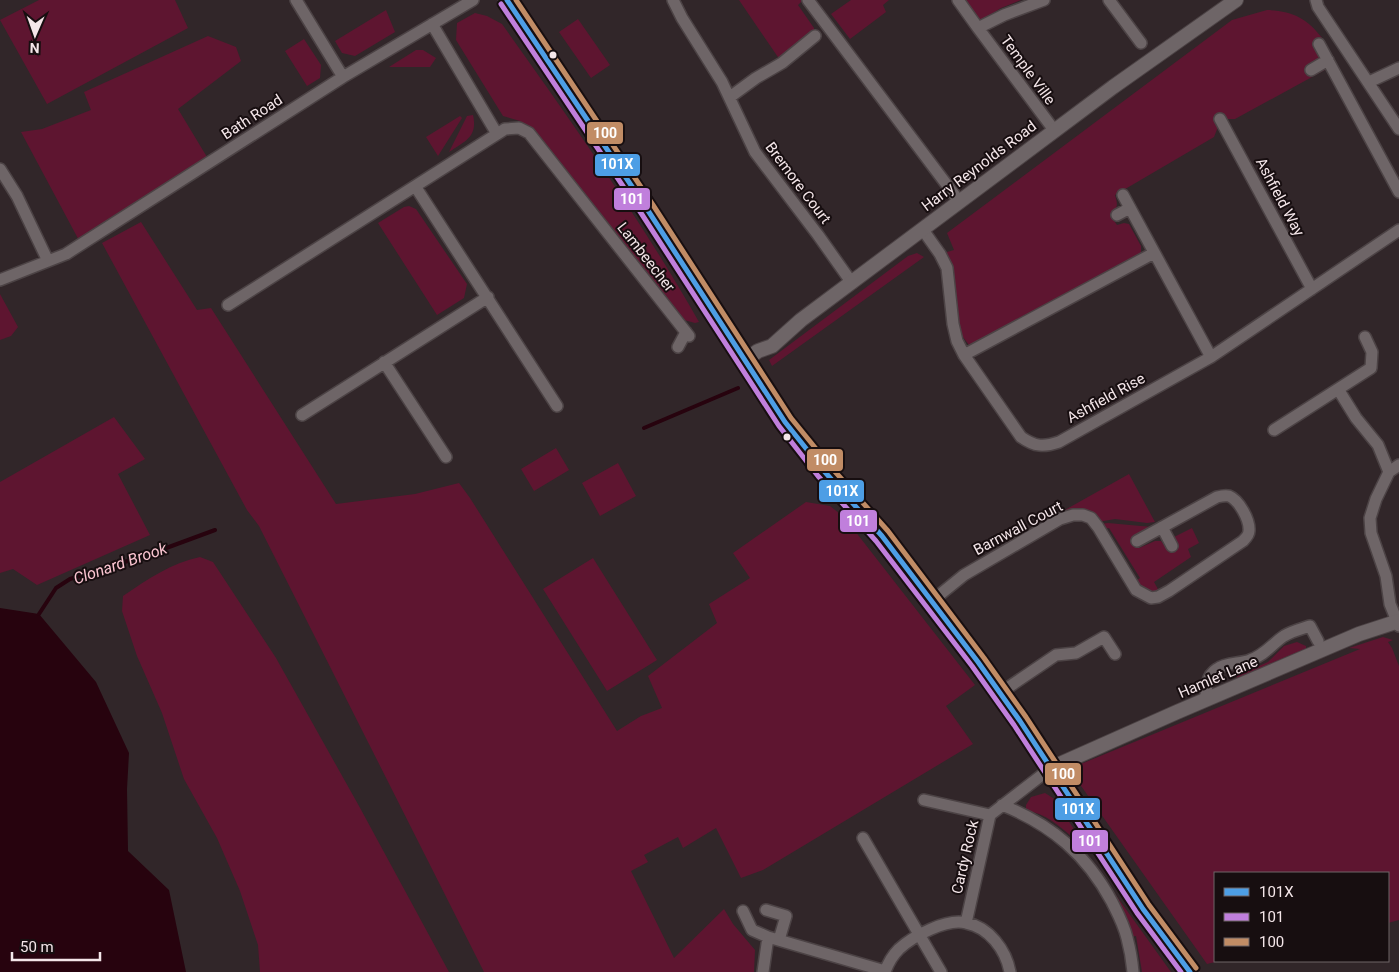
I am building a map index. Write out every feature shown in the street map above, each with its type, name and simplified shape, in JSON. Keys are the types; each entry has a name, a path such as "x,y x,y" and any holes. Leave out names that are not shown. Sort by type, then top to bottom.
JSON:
{"main road":[{"path":"507,0 647,208 785,422 882,536 1000,693 1143,909 1190,972"}],"street":[{"path":"296,0 342,77"},
{"name":"Bath Road","path":"0,280 66,254 342,77 473,0"},
{"name":"Bremore Court","path":"673,0 730,97 755,152 852,283"},
{"path":"808,0 959,201"},
{"name":"Temple Ville","path":"958,0 1054,130"},
{"name":"Temple Ville","path":"978,28 1004,15 1044,0"},
{"path":"1109,0 1141,43"},
{"name":"Harry Reynolds Road","path":"744,361 758,351 772,346 802,320 1054,130 1236,0"},
{"path":"1316,0 1318,8 1399,129"},
{"path":"432,24 497,134"},
{"path":"730,97 756,78 782,63 815,36"},
{"path":"1320,44 1399,192"},
{"path":"1311,70 1328,60"},
{"path":"1369,82 1399,68"},
{"name":"Ashfield Way","path":"1220,119 1312,289"},
{"name":"Lambeecher","path":"228,305 505,129 519,128 529,133 687,334 678,347"},
{"path":"0,169 16,196 48,261"},
{"path":"415,186 557,406"},
{"path":"1123,195 1211,357"},
{"path":"1118,215 1130,208"},
{"name":"Ashfield Rise","path":"922,230 940,254 947,268 952,324 964,355 1021,437 1031,444 1048,446 1059,442 1211,357 1399,230"},
{"path":"964,355 1154,252"},
{"path":"302,415 488,297"},
{"path":"1274,430 1371,368 1372,352 1365,337"},
{"path":"384,362 446,457"},
{"path":"1338,389 1356,418 1394,468 1376,499 1370,518 1371,532 1386,576 1390,604 1398,623"},
{"name":"Barnwall Court","path":"932,601 964,575 1047,526 1073,514 1091,518 1136,590 1151,598 1158,597 1169,591 1243,542 1249,534 1249,528 1247,518 1238,502 1231,496 1224,495 1217,496 1137,541"},
{"path":"1162,527 1172,546"},
{"name":"Hamlet Lane","path":"1051,768 1359,634 1398,623"},
{"path":"1206,700 1206,686 1209,676 1216,669 1261,656 1290,632 1310,626 1318,641"},
{"path":"1000,693 1056,655 1076,653 1104,637 1115,654"},
{"name":"Cardy Rock","path":"966,922 990,815 1051,768"},
{"path":"924,800 990,815"},
{"path":"1002,806 1036,822 1059,836 1082,857 1102,882 1121,918 1127,937 1133,972"},
{"path":"863,838 941,972"},
{"path":"763,972 774,938 786,916 766,910"},
{"path":"743,911 752,930 885,972 890,960 900,948 920,935 934,928 954,922 966,922 982,930 995,940 1004,953 1010,972"}],"shaded area":[{"path":"39,0 175,0 188,28 47,104 0,20"},
{"path":"739,0 803,0 798,5 814,28 815,36 782,63"},
{"path":"851,0 889,0 883,5 886,12 850,39 831,14"},
{"path":"963,0 1021,0 1001,8 982,20 975,18"},
{"path":"386,10 395,32 355,56 342,53 335,41"},
{"path":"1267,10 1292,14 1311,26 1323,39 1320,44 1332,66 1235,119 1221,119 1214,137 1115,195 1117,206 1110,215 1117,225 1129,224 1141,246 1141,253 1135,259 974,345 969,345 953,324 940,254 954,250 947,233 1232,20"},
{"path":"475,13 487,16 502,24 629,208 699,322 695,323 684,320 530,128 520,121 503,116 456,40 457,23"},
{"path":"578,19 610,65 591,78 559,32"},
{"path":"208,36 236,47 241,61 178,109 210,162 82,246 21,132 42,129 91,110 84,92"},
{"path":"304,39 321,65 320,78 307,86 285,51"},
{"path":"416,50 423,50 436,58 430,67 389,67"},
{"path":"473,115 474,129 469,138 449,152 467,116"},
{"path":"460,116 462,118 438,156 426,137"},
{"path":"409,206 416,209 467,284 464,298 437,315 378,223 404,207"},
{"path":"141,222 197,310 211,308 336,504 415,494 459,483 617,731 641,716 662,708 648,676 717,623 709,604 750,578 733,553 806,502 830,506 844,517 975,685 946,706 973,744 763,870 741,878 716,828 683,848 678,837 644,855 648,862 631,871 674,958 724,909 733,924 755,950 754,972 484,972 259,526 247,510 102,243"},
{"path":"917,253 924,257 772,366 769,360 908,256"},
{"path":"0,294 18,327 11,336 0,340"},
{"path":"114,417 145,459 118,474 150,535 37,585 13,569 0,573 0,482"},
{"path":"556,448 569,470 534,491 521,469"},
{"path":"618,463 636,496 600,516 582,483"},
{"path":"1129,474 1155,522 1147,523 1115,519 1098,522 1093,515 1048,523 1047,520"},
{"path":"1101,524 1152,527 1134,539 1139,548 1155,541 1161,541 1168,550 1172,538 1192,528 1199,543 1188,549 1191,557 1154,582 1159,591 1152,592 1143,588 1136,581 1140,578 1109,528 1105,529"},
{"path":"200,557 213,562 276,658 449,972 260,972 258,945 240,891 217,838 184,779 162,713 137,656 122,611 123,596 169,567"},
{"path":"593,558 657,660 607,691 543,589"},
{"path":"0,608 39,614 96,682 129,753 127,789 128,851 169,890 186,972 0,972"},
{"path":"1383,637 1393,640 1388,642 1399,666 1399,920 1389,923 1389,872 1214,872 1215,962 1207,964 1074,776 1076,766 1360,649 1349,648"},
{"path":"1297,642 1306,646 1306,649 1237,680 1236,673 1268,662 1284,646"},
{"path":"1045,793 1053,798 1082,841 1079,843 1040,814 1026,813 1026,805 1031,797"},
{"path":"1110,887 1171,972 1142,972 1136,936 1130,937"}],"waterway":[{"name":"Clonard Brook","path":"644,428 738,388"},
{"name":"Clonard Brook","path":"39,614 56,588 70,579 150,554 215,530"}],"transit line":[{"name":"101X","path":"507,0 647,209 785,422 824,471 882,536 978,662 1020,721 1143,909 1190,972"},
{"name":"100","path":"516,0 653,205 791,418 830,466 888,531 984,658 1026,717 1149,905 1196,968"},
{"name":"101","path":"501,4 641,213 779,426 818,476 876,541 972,666 1014,725 1137,913 1181,972"}]}
